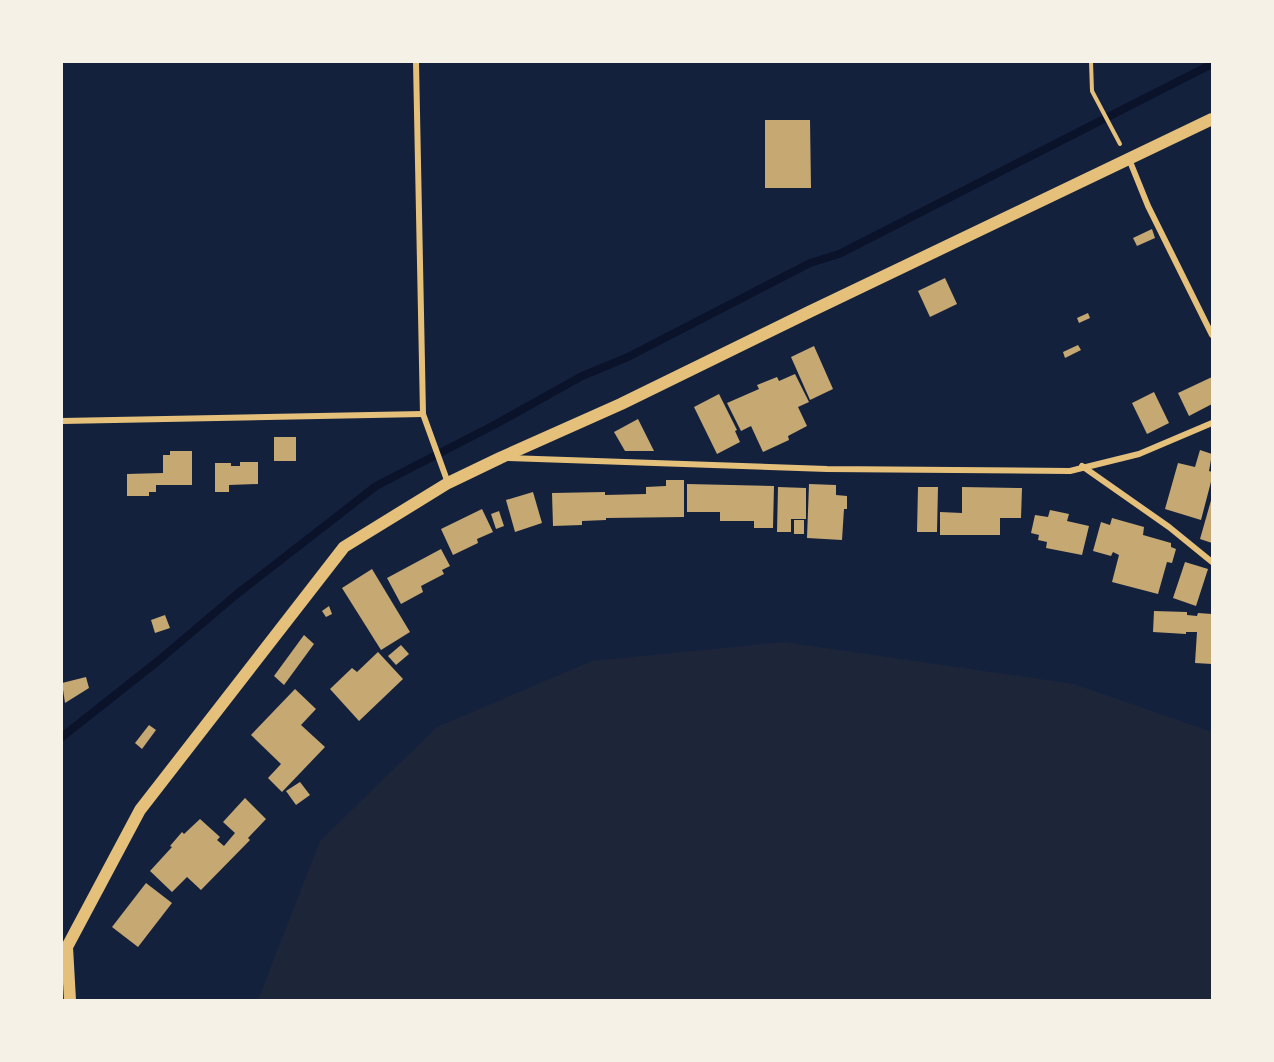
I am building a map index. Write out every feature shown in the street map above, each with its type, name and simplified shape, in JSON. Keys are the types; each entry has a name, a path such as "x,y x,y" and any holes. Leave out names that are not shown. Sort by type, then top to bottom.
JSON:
{"main road":[{"path":"70,1000 67,947 140,810 344,547 448,483 621,404 1212,119"}],"street":[{"path":"416,62 423,414 448,483"},
{"path":"1129,159 1148,207 1212,335"},
{"path":"62,421 423,414"},
{"path":"500,458 827,469 1070,471 1082,466 1139,454 1212,423"},
{"path":"1082,466 1169,527 1212,562"}],"path":[{"path":"1091,62 1092,91 1129,159"}],"shaded area":[{"path":"784,642 1074,684 1212,732 1212,1000 258,1000 320,841 437,727 592,661"}],"building":[{"path":"765,120 810,120 811,188 765,188"},
{"path":"1152,229 1155,238 1137,246 1133,238"},
{"path":"945,278 957,304 930,317 918,291"},
{"path":"1088,313 1090,318 1079,323 1077,318"},
{"path":"1078,345 1081,350 1065,358 1063,352"},
{"path":"814,346 833,389 810,400 791,357"},
{"path":"795,374 809,402 798,407 807,426 788,436 789,440 763,452 751,426 741,431 727,403 759,389 757,385 777,377 779,381"},
{"path":"1212,377 1212,404 1189,416 1178,393"},
{"path":"1154,392 1169,423 1147,434 1132,403"},
{"path":"719,394 737,430 735,431 740,442 717,454 694,407"},
{"path":"638,419 654,451 625,451 614,432"},
{"path":"274,437 296,437 296,461 274,461"},
{"path":"1200,450 1212,454 1209,471 1212,472 1212,478 1201,520 1165,509 1178,463 1195,467"},
{"path":"170,451 192,451 192,485 156,485 156,492 149,492 149,496 127,496 127,474 163,473 163,455 170,455"},
{"path":"240,462 258,462 258,484 229,485 229,492 215,492 215,463 231,463 231,466 240,466"},
{"path":"666,480 684,480 684,517 606,518 606,520 582,521 582,525 553,526 552,493 646,494 646,487 666,486"},
{"path":"687,484 774,486 773,528 754,528 754,521 720,521 720,512 687,512"},
{"path":"809,484 836,485 836,495 847,496 842,540 807,538"},
{"path":"778,487 806,488 806,519 791,519 791,532 777,532"},
{"path":"918,487 938,487 937,532 917,532"},
{"path":"962,487 1022,488 1021,518 1000,518 1000,535 940,535 940,512 962,513"},
{"path":"533,492 542,523 515,532 506,500"},
{"path":"1212,497 1212,543 1200,539"},
{"path":"482,509 493,532 477,539 478,543 453,555 441,529"},
{"path":"1050,510 1069,514 1067,521 1089,526 1082,555 1046,548 1047,542 1038,540 1039,535 1031,533 1035,515 1048,517"},
{"path":"499,511 504,526 496,529 491,514"},
{"path":"1112,518 1144,527 1143,535 1171,543 1171,547 1176,549 1172,563 1167,562 1158,594 1112,582 1119,555 1113,552 1111,556 1093,551 1101,522 1110,525"},
{"path":"794,520 804,520 804,534 794,534"},
{"path":"441,549 450,566 442,570 444,574 421,586 423,592 401,604 387,578"},
{"path":"1185,562 1208,569 1196,606 1173,598"},
{"path":"372,569 410,632 381,650 342,588"},
{"path":"329,606 332,614 326,617 322,611"},
{"path":"1154,611 1187,612 1187,615 1197,616 1198,613 1212,614 1212,664 1195,663 1197,632 1186,632 1186,634 1153,632"},
{"path":"165,615 170,628 155,633 151,620"},
{"path":"304,635 314,644 284,685 274,676"},
{"path":"401,645 409,654 396,665 388,656"},
{"path":"378,652 403,679 359,721 330,689 352,668 357,672"},
{"path":"86,677 89,688 65,703 62,683"},
{"path":"295,689 316,709 301,725 325,747 282,792 268,778 281,764 251,735"},
{"path":"149,725 156,730 142,749 135,743"},
{"path":"300,782 310,795 296,805 286,791"},
{"path":"245,798 266,819 248,838 250,840 201,890 187,877 172,892 150,871 182,832 184,834 200,819 220,837 217,840 224,846 235,833 223,822"},
{"path":"146,883 172,903 138,947 112,927"}],"waterway":[{"path":"62,737 158,661 237,594 376,486 496,424 582,376 628,357 810,263 839,254 1212,64"}]}
